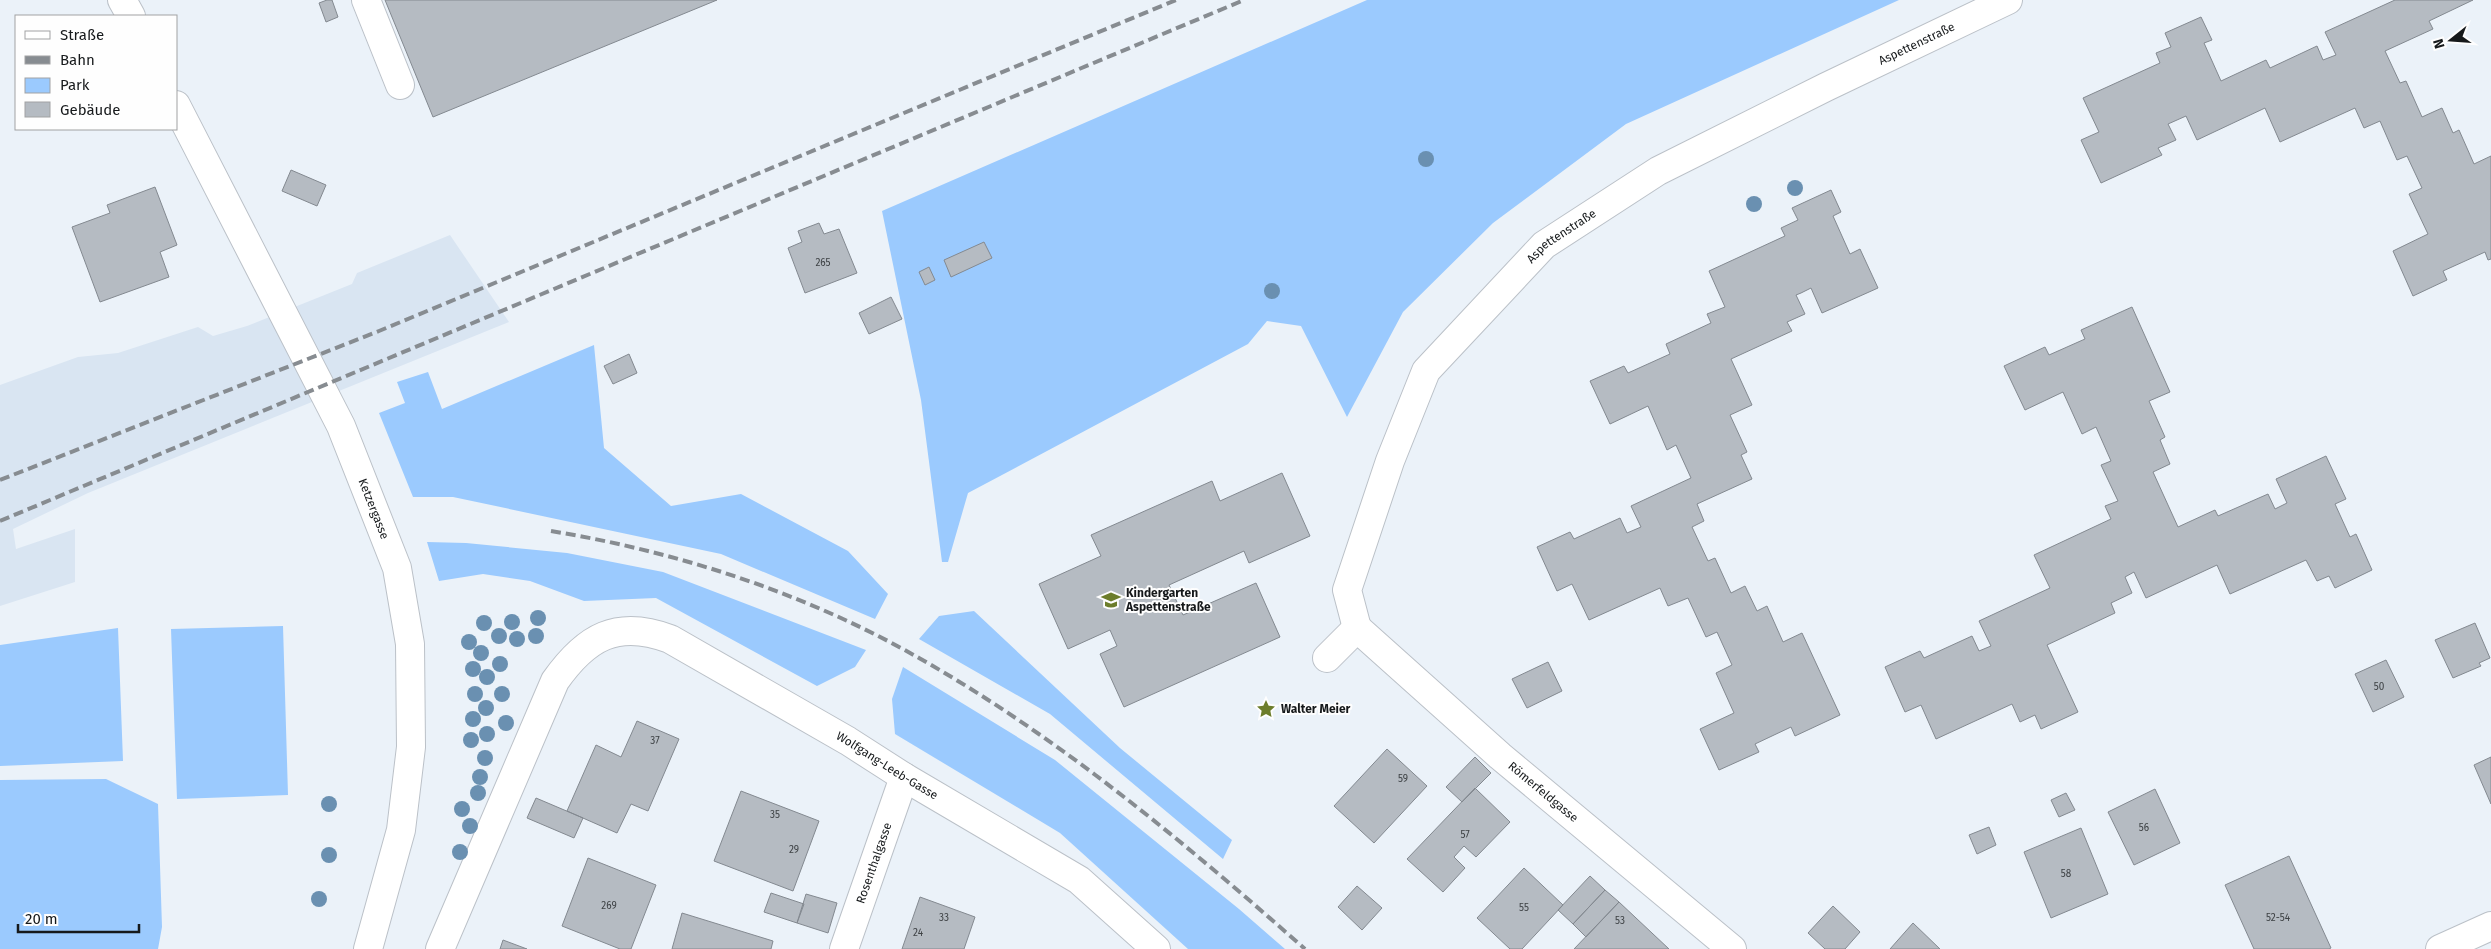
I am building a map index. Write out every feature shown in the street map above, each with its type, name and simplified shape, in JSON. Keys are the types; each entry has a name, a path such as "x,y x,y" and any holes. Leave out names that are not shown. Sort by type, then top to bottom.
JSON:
{"street":[{"path":"122,0 130,15"},
{"path":"366,0 400,85"},
{"name":"Aspettenstraße","path":"1357,628 1347,590 1390,461 1426,371 1544,245 1658,171 1826,87 2008,0"},
{"name":"Ketzergasse","path":"178,109 342,426 397,568 410,644 411,747 401,830 368,949"},
{"path":"1327,658 1357,628"},
{"name":"Römerfeldgasse","path":"1357,628 1500,756 1732,949"},
{"name":"Wolfgang-Leeb-Gasse","path":"440,949 555,681 571,659 596,639 616,632 637,631 654,633 670,639 848,741 904,777 1079,880 1156,949"},
{"name":"Rosenthalgasse","path":"844,949 904,777"},
{"path":"2440,949 2491,926"}],"shaded area":[{"path":"450,235 509,322 88,493 13,529 16,549 75,529 75,582 0,606 0,385 78,357 118,353 198,327 213,336 247,326 352,284 357,273"}],"green space":[{"path":"1367,0 1899,0 1626,124 1493,223 1403,312 1347,417 1301,326 1267,321 1248,344 968,493 948,562 942,562 921,400 882,211"},
{"path":"594,345 604,448 671,506 741,494 848,551 888,594 875,619 721,554 453,497 413,497 379,413 405,403 397,382 428,372 442,409"},
{"path":"427,542 466,543 567,553 663,572 866,650 855,667 817,686 656,598 584,601 530,581 483,574 439,581"},
{"path":"974,611 1120,748 1232,840 1223,859 1050,714 919,639 939,616"},
{"path":"283,626 288,795 177,799 171,629"},
{"path":"118,628 123,761 0,766 0,645"},
{"path":"903,667 1055,760 1239,909 1285,949 1188,949 1060,833 895,734 892,699"},
{"path":"106,779 158,804 162,927 158,949 0,949 0,780"}],"building":[{"path":"332,0 338,17 326,22 319,3"},
{"path":"385,0 717,0 433,117"},
{"path":"2395,0 2473,0 2429,21 2433,29 2385,51 2400,83 2406,81 2422,117 2442,108 2453,133 2459,130 2474,164 2491,156 2491,259 2488,260 2485,252 2443,271 2447,280 2413,296 2393,251 2428,234 2409,194 2422,188 2407,156 2397,160 2380,121 2364,128 2355,108 2280,142 2265,108 2197,140 2186,116 2168,124 2176,140 2158,148 2162,155 2101,183 2081,140 2099,132 2083,98 2160,63 2156,53 2171,47 2165,33 2201,17 2212,40 2204,43 2221,81 2266,60 2270,68 2317,46 2323,60 2336,55 2325,32"},
{"path":"291,170 326,185 317,206 282,191"},
{"path":"155,187 177,245 160,252 169,277 100,302 72,227 110,213 107,205"},
{"path":"1831,190 1841,212 1833,216 1850,254 1860,249 1878,288 1822,313 1811,288 1796,295 1805,314 1787,322 1792,331 1731,359 1752,405 1730,415 1747,452 1741,455 1752,479 1697,504 1704,521 1692,527 1708,561 1715,558 1731,593 1745,586 1757,611 1767,606 1783,642 1802,633 1840,715 1795,736 1791,727 1755,744 1759,752 1719,770 1700,729 1734,713 1716,673 1732,665 1717,632 1706,637 1688,598 1668,606 1660,588 1589,620 1572,584 1557,591 1537,547 1570,532 1574,539 1620,518 1627,533 1641,527 1631,506 1691,478 1676,445 1667,450 1648,406 1610,424 1590,381 1624,366 1628,373 1670,354 1666,344 1711,323 1707,314 1725,307 1709,271 1785,236 1781,228 1798,220 1792,208"},
{"path":"819,223 824,234 839,229 857,273 805,293 788,248 802,242 798,231"},
{"path":"984,242 992,258 951,277 944,260"},
{"path":"929,267 935,280 925,285 919,272"},
{"path":"891,297 902,319 869,334 859,313"},
{"path":"2132,307 2170,392 2149,401 2165,437 2160,440 2170,464 2153,472 2178,527 2215,510 2218,516 2268,494 2275,509 2287,503 2276,479 2326,456 2346,499 2335,504 2350,537 2356,534 2372,570 2335,588 2329,576 2317,581 2306,560 2230,594 2217,565 2146,598 2134,572 2125,577 2132,593 2111,603 2115,613 2047,645 2078,712 2041,729 2035,715 2020,722 2012,704 1936,739 1921,705 1905,712 1885,667 1920,651 1924,658 1972,636 1979,651 1991,646 1979,621 2050,588 2034,555 2111,519 2105,506 2118,501 2101,465 2111,461 2096,427 2082,434 2063,392 2025,410 2004,366 2045,347 2049,355 2085,339 2081,330"},
{"path":"629,354 637,373 613,384 604,366"},
{"name":"Kindergarten Aspettenstraße","path":"1282,473 1310,536 1249,563 1244,551 1169,585 1183,615 1256,583 1280,637 1124,707 1100,654 1117,646 1110,630 1068,649 1039,584 1101,556 1091,535 1212,481 1220,501"},
{"path":"2475,623 2490,658 2479,663 2481,666 2453,678 2435,640"},
{"path":"2386,660 2404,697 2373,712 2355,674"},
{"path":"1548,662 1562,691 1527,708 1512,679"},
{"path":"637,721 679,739 648,811 631,804 617,833 567,811 596,745 621,757"},
{"path":"1387,749 1427,786 1374,843 1334,806"},
{"path":"1475,757 1491,773 1462,802 1446,787"},
{"path":"2491,757 2491,804 2474,765"},
{"path":"1475,788 1510,822 1476,857 1464,846 1454,857 1465,868 1443,892 1407,859"},
{"path":"2155,789 2180,843 2134,865 2108,812"},
{"path":"741,791 819,821 793,891 714,861"},
{"path":"2066,793 2075,810 2059,817 2051,800"},
{"path":"536,798 583,818 574,838 527,818"},
{"path":"1989,827 1996,845 1977,854 1969,835"},
{"path":"2081,828 2108,894 2051,918 2024,852"},
{"path":"2289,856 2331,948 2329,949 2254,949 2225,885"},
{"path":"588,858 656,885 631,949 620,949 562,926"},
{"path":"1524,868 1563,905 1522,949 1510,949 1477,918"},
{"path":"1590,876 1605,890 1573,924 1558,910"},
{"path":"1357,886 1382,908 1362,930 1338,907"},
{"path":"1605,890 1619,902 1586,937 1573,924"},
{"path":"771,893 804,904 797,923 764,912"},
{"path":"806,894 837,903 828,933 797,923"},
{"path":"920,897 975,917 964,949 902,949"},
{"path":"1619,902 1669,949 1574,949"},
{"path":"1833,906 1860,932 1845,949 1825,949 1808,933"},
{"path":"682,913 773,941 771,949 672,949"},
{"path":"1913,923 1940,949 1890,949"},
{"path":"503,940 527,949 500,949"}],"railway":[{"path":"0,480 379,331 1176,0"},
{"path":"0,521 1244,0"},
{"path":"551,531 647,551 741,578 832,614 919,658 1022,722 1071,757 1167,831 1305,949"}],"place":[{"name":"Kindergarten Aspettenstraße","path":"1111,600"},
{"name":"Walter Meier","path":"1266,709"}]}
